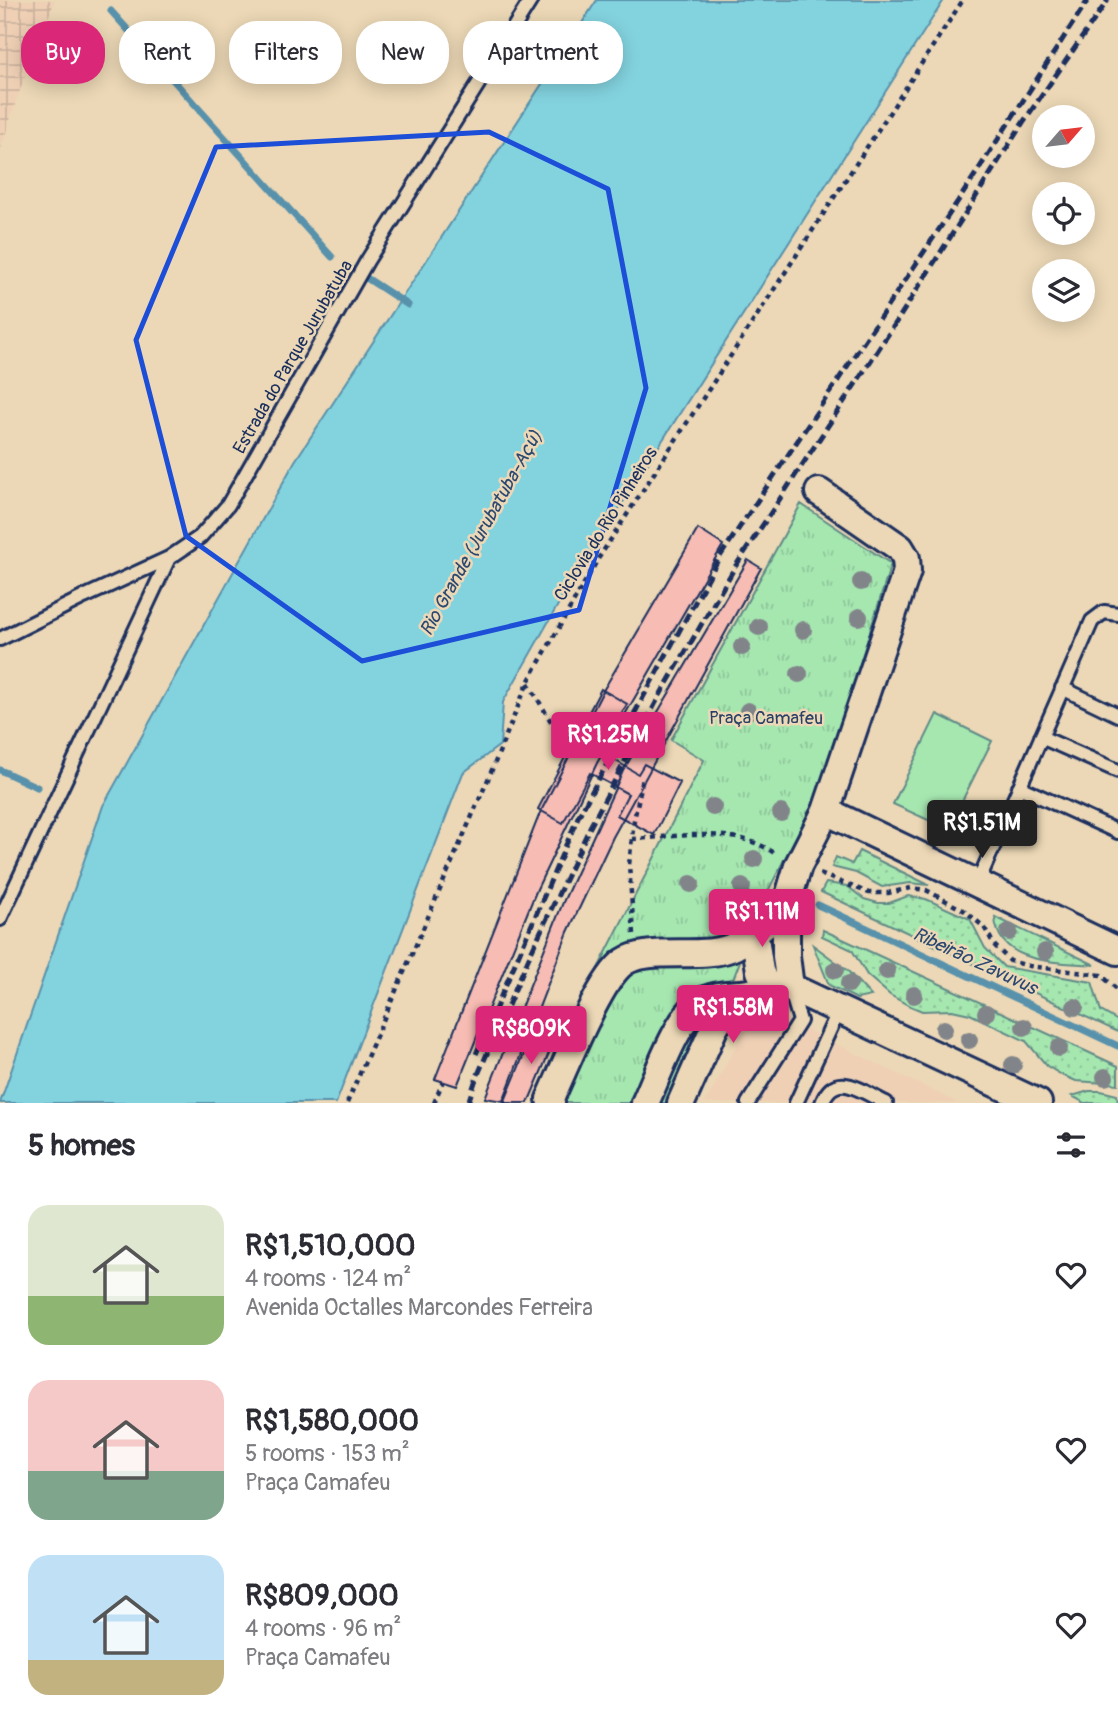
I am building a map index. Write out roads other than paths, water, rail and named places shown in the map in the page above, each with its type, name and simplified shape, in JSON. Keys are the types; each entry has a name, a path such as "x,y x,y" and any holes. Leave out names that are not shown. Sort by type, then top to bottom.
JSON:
{"street":[{"path":"779,989 786,956 786,906 798,866 826,811 907,572 906,558 900,548 819,492"},
{"path":"826,811 1118,951"},
{"path":"551,1103 550,1099 602,989 616,968 635,955 697,953 734,946 786,906"},
{"path":"754,931 760,971 779,989 839,1010 1038,1103"},
{"path":"645,1103 685,1015 701,1002 717,996 779,989"},
{"path":"681,1103 715,1026 741,994"}],"lane":[{"name":"Estrada do Parque Jurubatuba","path":"0,639 24,625 169,558 200,537 229,505 367,261 531,0"},
{"path":"0,919 169,558"},
{"path":"977,884 1092,621 1104,612 1118,614"},
{"path":"1062,688 1118,715"},
{"path":"1041,737 1118,771"},
{"path":"1019,787 1118,832"},
{"path":"748,1103 800,1021 779,989"},
{"path":"796,1103 839,1010"},
{"path":"822,1103 827,1089 836,1084 847,1085 886,1103"}],"water":[{"name":"Rio Grande (Jurubatuba-Açú)","path":"597,0 944,0 563,596 503,702 500,745 463,773 336,1103 0,1103 103,806 295,461 542,84 623,84 623,21 583,21"}],"waterway":[{"path":"111,11 332,257"},
{"path":"365,277 408,305"},
{"path":"0,770 37,787"},
{"name":"Ribeirão Zavuvus","path":"818,905 1118,1046"}],"railway":[{"path":"476,1054 578,817 719,558 964,192 1088,0"},
{"path":"468,1103 532,950 590,827 659,697 735,567 897,321 1024,121 1108,0"}],"park label":[{"name":"Praça Camafeu","path":"766,718"}]}
